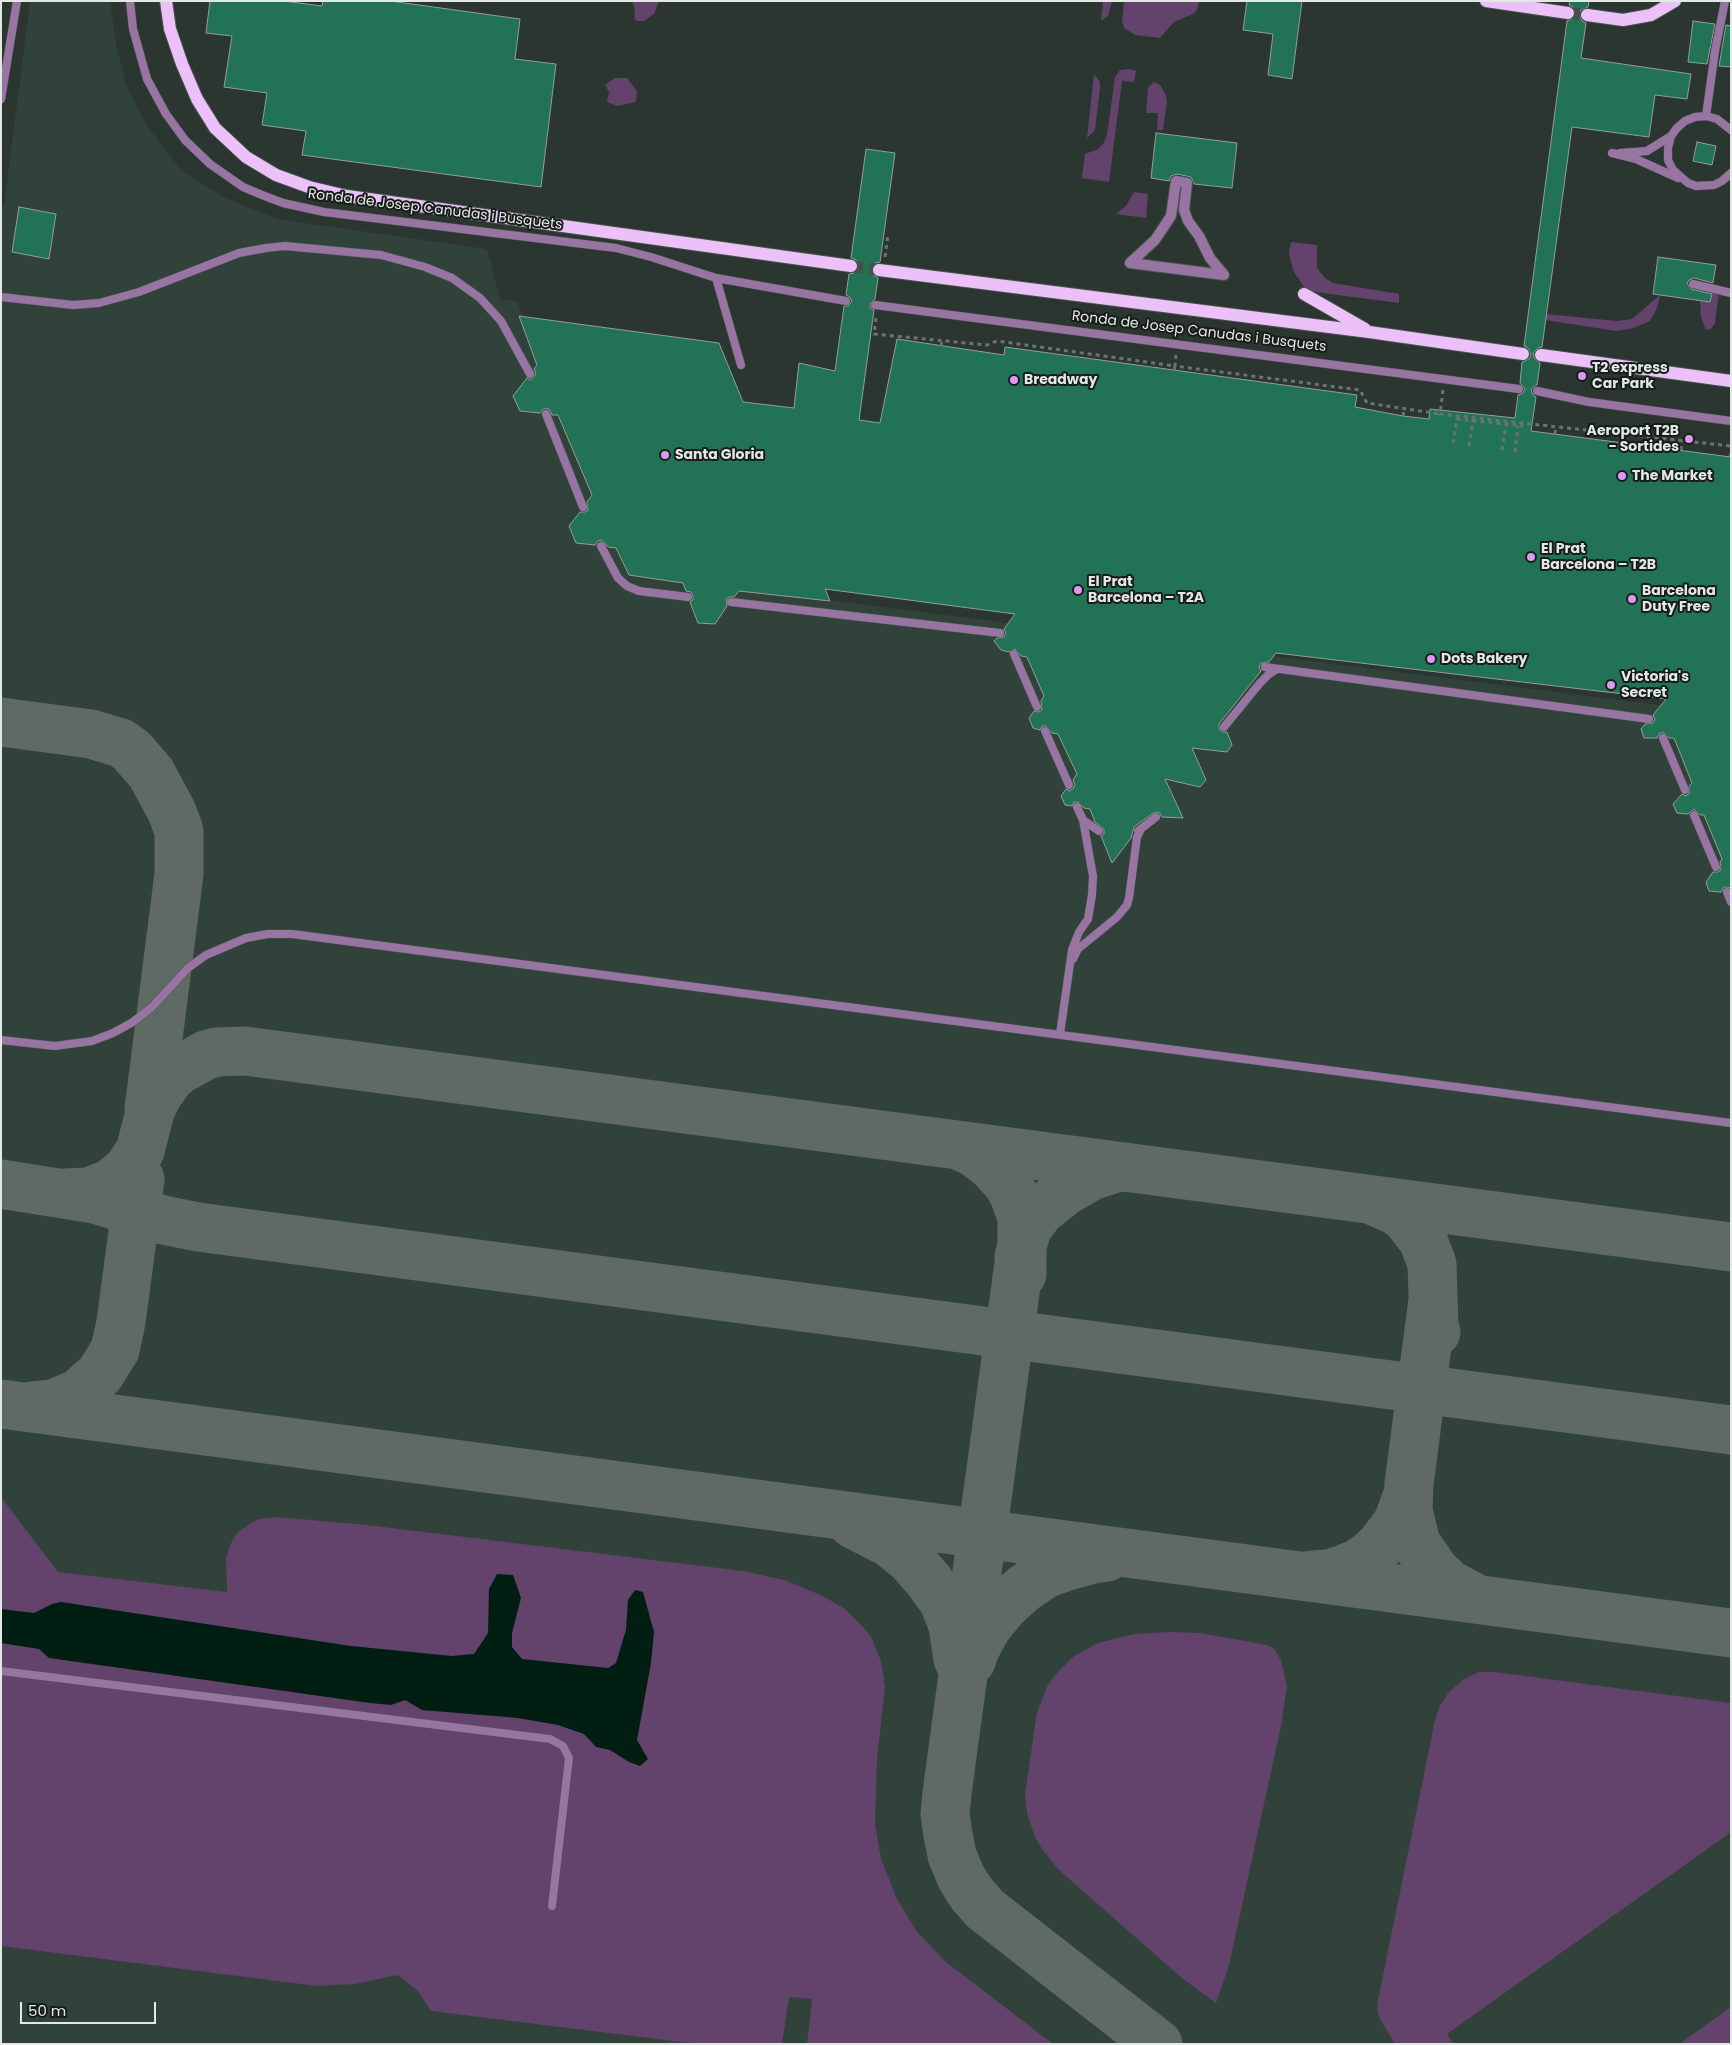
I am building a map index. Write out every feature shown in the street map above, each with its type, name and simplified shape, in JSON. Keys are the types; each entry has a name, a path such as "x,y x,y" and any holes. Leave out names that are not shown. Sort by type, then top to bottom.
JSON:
{"main road":[{"name":"Ronda de Josep Canudas i Busquets","path":"166,1 170,29 182,64 197,99 215,128 246,157 276,175 347,196 851,266"},
{"path":"1486,1 1568,13"},
{"path":"1587,15 1623,20 1651,15 1676,1"},
{"name":"Ronda de Josep Canudas i Busquets","path":"879,270 1370,332 1523,354"},
{"path":"1304,294 1370,332"},
{"path":"1541,355 1731,381"}],"street":[{"path":"1176,181 1187,183 1184,210 1188,221 1199,236 1210,258 1224,275 1130,263 1154,240 1171,216 1176,181"}],"lane":[{"path":"1,99 17,1"},
{"name":"Ronda de Josep Canudas i Busquets","path":"130,1 133,29 139,54 155,97 185,140 210,164 243,187 283,203 317,211 616,248 716,278 846,300"},
{"path":"1706,116 1715,51 1725,1"},
{"path":"1730,128 1717,119 1706,116 1695,117 1685,121 1671,136 1647,151 1612,153 1636,159 1696,186 1706,187 1714,185 1730,175"},
{"path":"1671,136 1668,160 1673,170 1681,179"},
{"path":"1,297 73,305 98,304 139,292 239,253 266,248 285,246 381,255 425,267 452,278 480,298 501,321 530,374"},
{"path":"716,278 742,365"},
{"path":"1693,284 1731,293"},
{"name":"Ronda de Josep Canudas i Busquets","path":"875,304 1519,389"},
{"path":"1537,391 1589,402 1731,422"},
{"path":"546,414 583,507"},
{"path":"601,546 618,578 627,586 639,591 688,597"},
{"path":"730,602 990,632 999,635"},
{"path":"1014,654 1037,707"},
{"path":"1265,667 1631,717 1647,722"},
{"path":"1224,727 1260,683 1277,669"},
{"path":"1045,731 1069,785"},
{"path":"1663,738 1685,790"},
{"path":"1060,1034 1075,941 1088,919 1092,895 1093,876 1083,820 1077,807"},
{"path":"1694,815 1716,867"},
{"path":"1070,966 1078,950 1118,917 1127,905 1139,830 1156,817"},
{"path":"1083,820 1099,831"},
{"path":"1727,892 1731,902"},
{"path":"1,1040 55,1046 92,1041 113,1033 152,1007 188,968 206,955 246,938 268,934 292,934 1731,1123"},
{"path":"1,1671 550,1738 564,1746 569,1758 552,1906"}],"path":[{"path":"941,346 942,340"},
{"path":"1445,379 1440,414 1731,446"},
{"path":"1403,416 1404,408"},
{"path":"1453,443 1457,419 1520,426 1515,452"},
{"path":"1469,446 1473,420"},
{"path":"1502,450 1506,424"},
{"path":"1555,434 1556,427"},
{"path":"1681,450 1682,440"}],"shaded area":[{"path":"30,1 110,1 116,44 126,85 145,123 181,170 225,198 277,219 487,249 500,300 517,301 629,575 1731,714 1731,2044 1,2044 1,206 4,206"},
{"path":"632,1 659,1 654,14 644,21 637,21 634,18 635,10"},
{"path":"1103,1 1112,1 1108,16 1101,21"},
{"path":"1124,1 1199,1 1197,10 1193,14 1174,22 1160,38 1135,35 1124,28 1122,21"},
{"path":"1130,69 1136,71 1134,82 1122,81 1109,182 1082,178 1085,154 1098,149 1103,144 1107,135 1115,77 1120,70"},
{"path":"1094,74 1100,82 1100,88 1095,130 1087,138"},
{"path":"615,78 627,78 637,91 636,102 617,106 607,102 609,92 605,85"},
{"path":"1154,82 1160,85 1165,93 1167,102 1163,130 1157,130 1158,113 1146,113 1148,88"},
{"path":"1134,192 1148,194 1146,218 1116,214 1126,206"},
{"path":"1291,242 1317,245 1317,268 1325,278 1333,283 1399,294 1399,303 1307,291 1294,272 1289,252"},
{"path":"1712,291 1719,291 1715,323 1711,329 1706,330 1701,317 1700,301 1710,302"},
{"path":"1660,295 1657,308 1650,321 1634,328 1616,331 1545,320 1546,314 1617,321 1632,319"},
{"path":"1,1497 58,1572 227,1592 226,1557 237,1533 259,1519 277,1517 367,1525 743,1571 784,1580 823,1596 845,1609 863,1627 871,1637 881,1661 885,1686 877,1759 875,1824 881,1859 897,1899 917,1932 946,1962 1053,2044 807,2044 812,1999 789,1997 782,2044 697,2044 431,2011 418,1991 398,1975 355,1984 317,1986 1,1946"},
{"path":"497,1574 513,1575 521,1598 512,1633 512,1647 522,1659 608,1668 616,1663 626,1630 628,1600 635,1590 643,1592 654,1632 651,1663 637,1740 648,1759 640,1766 629,1762 610,1750 596,1747 584,1734 558,1725 518,1718 422,1710 405,1700 391,1705 370,1703 49,1658 39,1649 1,1643 1,1609 34,1613 52,1604 61,1602 351,1646 452,1656 474,1654 488,1633 489,1589"},
{"path":"1200,1633 1267,1645 1274,1649 1281,1660 1287,1686 1281,1726 1229,1965 1216,2003 1183,1979 1059,1870 1035,1837 1027,1813 1025,1794 1037,1712 1047,1687 1055,1675 1074,1656 1098,1643 1134,1634"},
{"path":"1479,1672 1494,1672 1731,1703 1731,1832 1447,2034 1453,2044 1395,2044 1379,2017 1377,2005 1435,1720 1439,1707 1449,1692 1464,1679"},
{"path":"1731,2007 1731,2044 1679,2044"}],"building":[{"path":"210,1 284,1 322,6 323,1 390,1 520,19 515,59 556,64 541,187 302,155 306,131 262,125 267,93 224,87 232,36 206,33"},
{"path":"1247,1 1302,1 1292,79 1268,75 1273,34 1243,30"},
{"name":"El Prat Barcelona – T2A","path":"1570,1 1589,1 1588,7 1581,10 1579,14 1582,21 1586,23 1581,58 1691,74 1687,99 1655,95 1649,137 1572,127 1542,347 1533,353 1534,358 1540,363 1537,385 1531,390 1536,397 1531,431 1731,457 1731,888 1724,887 1721,892 1709,891 1706,882 1713,872 1721,870 1720,862 1722,859 1704,815 1700,815 1694,809 1688,814 1677,813 1673,804 1682,794 1685,796 1689,794 1689,786 1692,783 1674,738 1669,738 1663,732 1657,738 1644,738 1641,729 1645,724 1653,723 1655,719 1653,715 1666,699 1276,653 1269,662 1261,663 1259,667 1261,671 1219,724 1219,729 1227,732 1232,745 1227,752 1192,748 1206,780 1200,787 1165,779 1183,818 1162,817 1159,812 1153,813 1134,827 1131,838 1112,863 1101,836 1104,834 1104,829 1095,822 1090,809 1084,808 1078,802 1074,802 1072,806 1065,805 1061,796 1066,789 1069,791 1073,789 1075,785 1073,780 1077,774 1058,734 1052,733 1046,726 1042,726 1040,730 1033,728 1029,718 1034,711 1039,712 1042,710 1041,701 1044,696 1027,657 1021,656 1015,649 1009,652 1001,650 994,641 997,638 1004,637 1006,633 1004,629 1015,614 825,589 830,601 739,591 734,597 726,599 727,606 715,624 698,623 690,602 693,600 693,595 691,592 686,591 683,583 629,575 616,548 608,547 602,540 598,541 595,545 576,543 569,526 580,512 588,510 587,502 592,495 558,415 552,415 550,410 546,408 540,413 520,411 513,396 527,378 530,380 534,377 536,374 534,369 537,365 519,316 719,343 743,402 794,408 799,363 835,371 844,306 848,306 852,301 846,295 849,274 854,273 859,267 856,260 851,258 866,149 895,153 880,262 875,263 871,269 872,274 878,278 875,299 870,304 870,308 874,310 859,420 880,423 897,339 1004,355 1005,347 1357,395 1355,407 1403,416 1429,419 1430,409 1515,418 1518,395 1523,393 1525,389 1520,383 1522,362 1529,359 1531,355 1528,348 1524,346 1567,21 1574,18 1576,14 1573,7 1569,5"},
{"path":"1693,21 1715,24 1707,64 1688,62"},
{"path":"1726,25 1731,26 1731,67 1719,66"},
{"path":"1156,133 1237,143 1232,188 1194,184 1191,177 1177,174 1171,176 1169,181 1151,178"},
{"path":"1697,142 1716,146 1712,165 1693,161"},
{"path":"19,207 56,214 49,259 12,252"},
{"path":"1658,257 1716,265 1713,283 1694,278 1687,283 1691,289 1712,294 1710,302 1653,294"}],"taxiway":[{"path":"1,722 91,734 121,743 132,751 151,773 172,812 179,831 179,874 149,1109"},
{"path":"66,1193 88,1192 110,1184 127,1170 140,1151 150,1112 157,1096 170,1078 179,1070 206,1055 217,1052 245,1051 1731,1247"},
{"path":"957,1145 972,1151 992,1166 1008,1184 1014,1195 1022,1218 1022,1274"},
{"path":"1019,1257 1027,1229 1040,1211 1064,1192 1091,1176 1116,1168 1126,1167"},
{"path":"32,1406 53,1404 79,1393 100,1374 115,1350 121,1322 140,1179"},
{"path":"1,1184 95,1199 163,1220 198,1227 1731,1430"},
{"path":"1372,1200 1395,1210 1406,1218 1423,1240 1432,1264 1434,1326 1436,1332"},
{"path":"1022,1241 947,1793 945,1814 948,1835 952,1855 961,1877 971,1893 985,1909 1158,2044"},
{"path":"1433,1300 1409,1484 1408,1511 1416,1543 1435,1571 1449,1584 1477,1599"},
{"path":"1,1404 1731,1633"},
{"path":"1312,1575 1328,1574 1342,1570 1369,1556 1380,1546 1398,1522 1408,1494"},
{"path":"853,1524 890,1543 910,1559 929,1581 944,1602 953,1626 958,1659"},
{"path":"971,1661 987,1627 1004,1606 1023,1589 1045,1574 1067,1566 1107,1557"}],"tunnel":[{"path":"1568,13 1587,15"},
{"path":"851,266 879,270"}],"place":[{"name":"T2 express Car Park","path":"1582,376"},
{"name":"Breadway","path":"1014,380"},
{"name":"Aeroport T2B - Sortides","path":"1689,439"},
{"name":"Santa Gloria","path":"665,455"},
{"name":"The Market","path":"1622,476"},
{"name":"El Prat Barcelona – T2B","path":"1531,557"},
{"name":"El Prat Barcelona – T2A","path":"1078,590"},
{"name":"Barcelona Duty Free","path":"1632,599"},
{"name":"Dots Bakery","path":"1431,659"},
{"name":"Victoria's Secret","path":"1611,685"}]}
